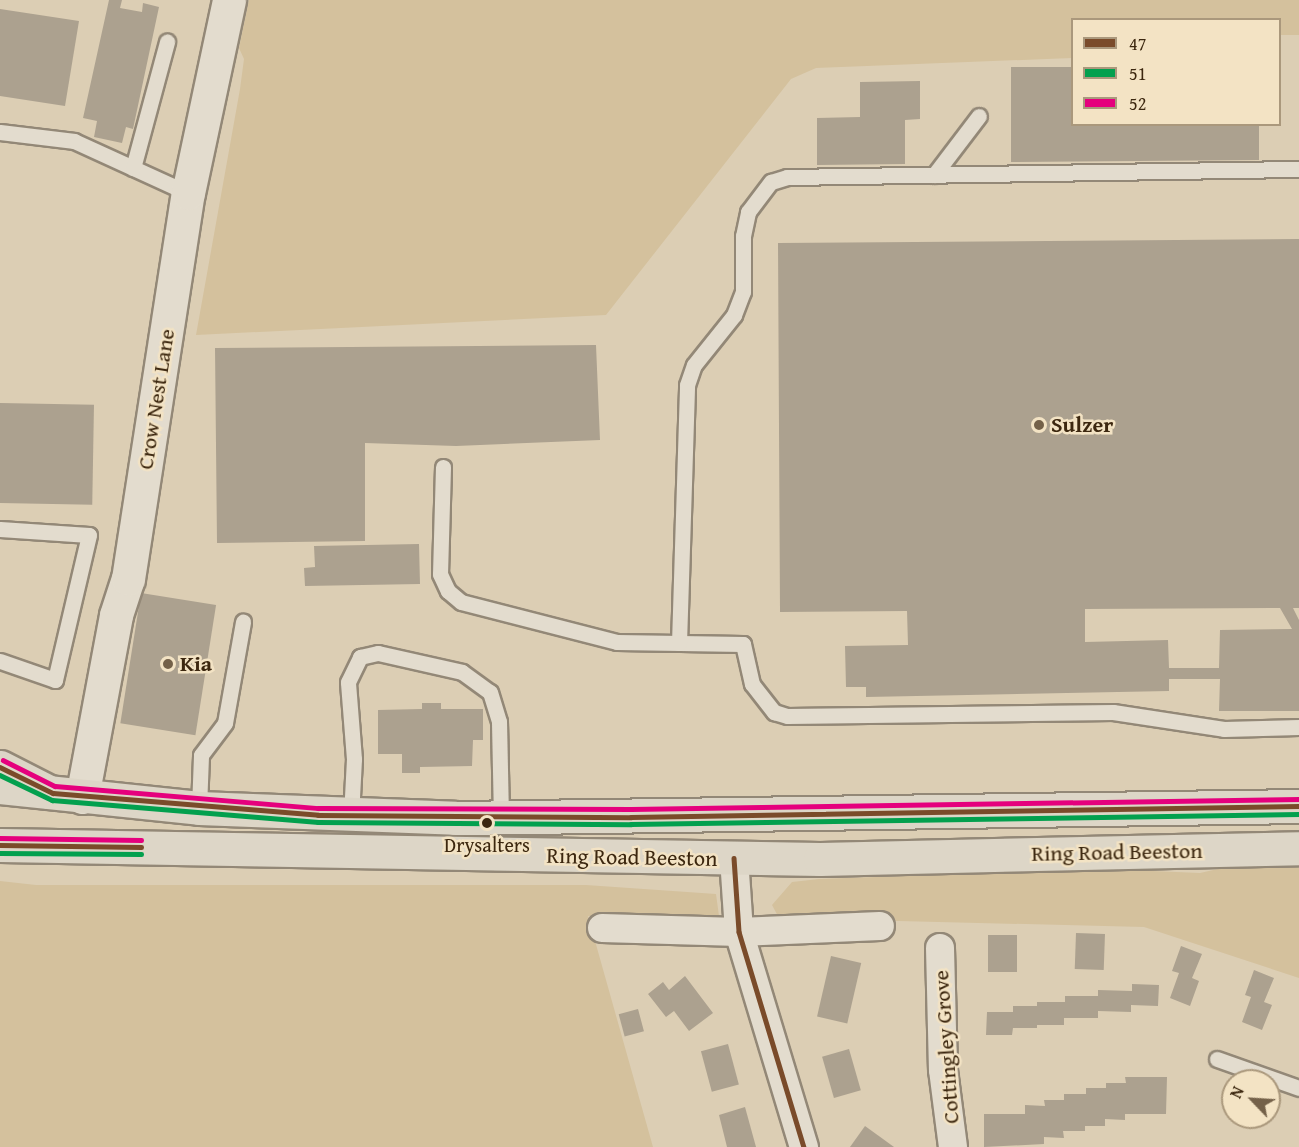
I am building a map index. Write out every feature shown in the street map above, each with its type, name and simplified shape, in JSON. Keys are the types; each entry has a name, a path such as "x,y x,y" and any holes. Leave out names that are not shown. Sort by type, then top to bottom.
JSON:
{"main road":[{"path":"0,767 67,795"},
{"name":"Ring Road Beeston","path":"0,787 199,808 351,816 501,817 1299,806"},
{"name":"Ring Road Beeston","path":"0,845 734,858 1299,848"}],"street":[{"name":"Crow Nest Lane","path":"67,795 128,579 188,193 229,0"},
{"path":"734,858 739,932 804,1147"},
{"path":"602,928 739,932 880,926"},
{"name":"Cottingley Grove","path":"940,948 943,1070 953,1147"}],"lane":[{"path":"132,168 167,42"},
{"path":"934,175 979,116"},
{"path":"0,132 74,141 188,193"},
{"path":"679,643 687,385 694,365 734,315 743,292 743,236 748,212 771,182 788,177 1299,169"},
{"path":"443,467 440,573 448,591 461,602 617,642 743,644 757,693 774,712 787,716 1113,712 1224,729 1299,728"},
{"path":"0,529 89,535 55,680 0,661"},
{"path":"199,808 201,755 225,723 243,622"},
{"path":"351,816 354,759 348,682 360,657 378,653 462,672 490,692 499,722 501,817"},
{"path":"1217,1059 1299,1088"}],"shaded area":[{"path":"249,0 1299,0 1299,35 1281,35 1281,18 1071,18 1071,58 816,68 791,79 606,315 196,335 240,89 244,59 239,48"},
{"path":"1240,864 1299,866 1299,978 1144,927 779,918 772,905 792,882 819,879 1105,869 1200,873"},
{"path":"0,881 36,885 586,885 716,894 719,916 698,926 588,916 653,1147 0,1147"}],"building":[{"path":"109,0 122,0 120,8 142,12 143,3 159,7 133,129 126,127 122,143 94,137 97,121 83,118"},
{"path":"0,9 79,21 65,106 0,96"},
{"path":"1011,67 1071,67 1071,126 1259,126 1259,160 1011,162"},
{"path":"920,81 920,119 905,120 905,164 817,165 817,118 860,117 860,82"},
{"name":"Sulzer","path":"1299,239 1299,608 1293,608 1299,620 1299,711 1219,711 1220,679 1169,679 1169,691 866,697 866,687 846,687 845,646 908,645 907,611 780,612 778,243","holes":["1280,608 1292,629 1220,630 1219,668 1169,668 1168,640 1085,642 1085,609"]},
{"path":"596,345 600,440 456,446 365,443 365,541 217,543 215,348"},
{"path":"0,403 94,405 92,505 0,503"},
{"path":"419,544 420,584 305,586 304,568 315,567 314,546"},
{"name":"Kia","path":"141,593 216,605 195,735 120,723"},
{"path":"422,703 441,703 441,709 483,709 483,740 473,740 472,766 420,767 420,773 402,773 402,754 378,754 378,710 422,709"},
{"path":"1076,933 1105,934 1104,970 1075,969"},
{"path":"988,935 1017,935 1017,972 988,972"},
{"path":"1181,946 1202,954 1192,978 1199,981 1190,1006 1170,998 1179,973 1172,971"},
{"path":"831,956 861,963 847,1023 817,1016"},
{"path":"1254,970 1274,978 1264,1002 1272,1005 1262,1030 1242,1022 1251,997 1245,995"},
{"path":"685,976 713,1013 689,1031 674,1011 666,1017 648,994 663,982 669,990"},
{"path":"1132,984 1159,985 1158,1006 1131,1005 1131,1012 1098,1011 1098,1018 1064,1018 1064,1025 1013,1028 1012,1035 986,1035 987,1012 1013,1012 1013,1006 1037,1006 1037,1002 1065,1002 1065,996 1098,996 1098,990 1132,991"},
{"path":"638,1009 644,1031 625,1036 619,1014"},
{"path":"728,1044 739,1085 712,1092 701,1051"},
{"path":"849,1049 861,1090 834,1098 822,1057"},
{"path":"1125,1077 1167,1077 1166,1114 1125,1114 1125,1120 1105,1119 1105,1126 1085,1126 1085,1131 1063,1131 1064,1138 1044,1137 1044,1144 984,1147 984,1114 1025,1114 1025,1105 1045,1106 1044,1100 1064,1100 1064,1094 1086,1094 1086,1088 1106,1088 1106,1083 1126,1083"},
{"path":"745,1107 756,1147 727,1147 719,1115"},
{"path":"865,1126 883,1139 894,1147 850,1147"}],"transit line":[{"name":"52","path":"3,760 55,786 318,808 631,809 1299,799"},
{"name":"47","path":"0,767 53,793 318,815 631,817 1299,806"},
{"name":"51","path":"0,775 52,800 318,822 631,824 1299,814"},
{"name":"52","path":"0,838 141,840"},
{"name":"47","path":"0,845 141,847"},
{"name":"51","path":"0,853 141,854"},
{"name":"47","path":"734,858 739,932 804,1147"}],"place":[{"name":"Sulzer","path":"1039,425"},
{"name":"Kia","path":"168,664"},
{"name":"Drysalters","path":"487,823"}]}
